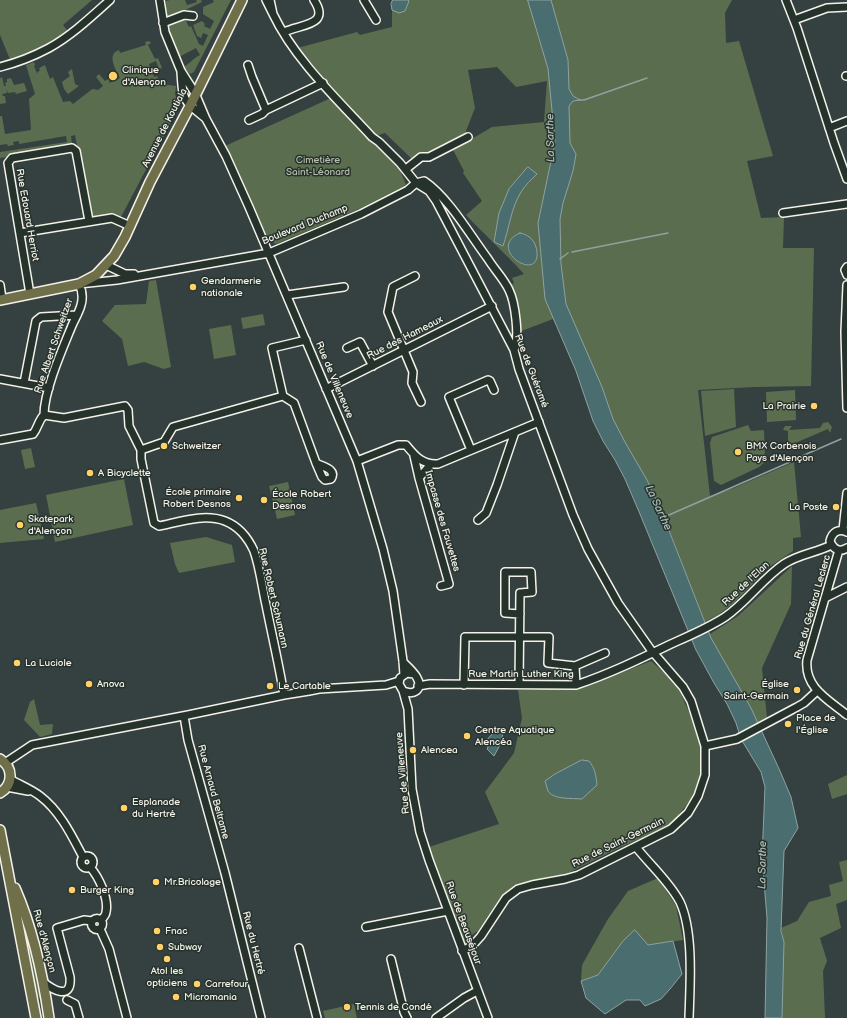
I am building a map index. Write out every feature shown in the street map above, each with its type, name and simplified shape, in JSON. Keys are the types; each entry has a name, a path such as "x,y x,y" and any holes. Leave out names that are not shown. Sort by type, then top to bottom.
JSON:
{"main road":[{"name":"Avenue de Koutiala","path":"106,265 114,256 130,226 150,182 190,106 242,0"},
{"name":"Boulevard Duchamp","path":"1,299 80,284 96,275 106,265"},
{"path":"3,761 10,772 6,786"},
{"name":"Rue d'Alençon","path":"0,830 36,1018"},
{"name":"Rue d'Alençon","path":"8,873 25,912 43,982 49,1018"}],"street":[{"path":"0,67 48,49 72,33 110,0"},
{"name":"Rue de Guéramé","path":"266,0 294,49 322,83 372,137 406,169 416,183 429,191 436,201 514,350 519,369 573,515 588,550 618,603 654,652"},
{"name":"Rue de Guéramé","path":"270,0 273,14"},
{"path":"284,32 314,22 318,18 320,10 314,0"},
{"path":"364,0 376,20"},
{"path":"786,0 847,179"},
{"path":"160,2 165,32 181,71 195,94 206,120"},
{"path":"794,20 827,8 847,7"},
{"path":"163,23 184,15 189,14 193,16"},
{"path":"248,65 266,110"},
{"path":"181,71 182,95 184,100 206,120"},
{"path":"249,120 262,114 266,110 322,83"},
{"name":"Rue de Villeneuve","path":"206,120 226,156 269,253 357,461 384,556 392,591 403,661 402,684"},
{"path":"829,128 847,121"},
{"path":"406,169 421,157 430,157 468,137"},
{"name":"Rue Edouard Herriot","path":"30,294 8,163 12,158 72,148 76,151 89,221"},
{"path":"416,183 424,181 431,186 446,202 509,290 515,314 516,344 514,350"},
{"name":"Boulevard Duchamp","path":"80,284 117,280 269,253 361,214 408,190 416,183"},
{"path":"783,213 847,204"},
{"path":"20,233 112,218 130,226"},
{"path":"106,265 117,280"},
{"name":"Boulevard Duchamp","path":"106,265 125,274 147,274"},
{"path":"847,267 845,270 847,275"},
{"path":"415,276 393,287 388,312 413,372 412,384 421,402"},
{"name":"Rue Albert Schweitzer","path":"0,440 33,434 36,431 40,419 44,415 44,408 49,388 82,301 80,284"},
{"path":"0,285 1,299"},
{"path":"847,286 845,332 847,408"},
{"path":"287,295 344,287"},
{"name":"Rue des Hameaux","path":"326,389 492,306"},
{"path":"24,383 36,321 41,317 77,315"},
{"path":"306,340 272,348 283,396 294,403 316,463"},
{"path":"347,348 360,342 372,366"},
{"path":"0,379 49,388"},
{"path":"472,450 449,397 488,380 490,381 494,390"},
{"path":"44,415 64,418 125,406 128,410 129,426 141,450 164,442 173,427 283,396"},
{"path":"357,461 398,445 406,445 414,456 431,464 438,464 539,422"},
{"path":"478,520 486,513 515,432"},
{"name":"Rue Robert Schumann","path":"141,450 141,459 155,525 159,526 211,518 234,525 250,544 254,551 260,575 284,693"},
{"name":"Impasse des Fauvettes","path":"414,456 449,584 441,586"},
{"path":"419,478 431,464"},
{"path":"847,493 845,531 838,530 831,537 832,545 835,548 839,550 847,548"},
{"name":"Rue de l'Elan","path":"654,652 711,625 736,608 769,576 796,557 832,545"},
{"name":"Rue du Général Leclerc","path":"839,550 806,668 811,684 817,691 847,716"},
{"path":"519,684 520,637 520,614 520,593 532,592 531,572 505,572 505,613 520,614"},
{"path":"826,598 847,587"},
{"path":"464,685 465,637 549,637 548,663 575,666 605,653"},
{"name":"Rue Martin Luther King","path":"416,683 464,685 576,685 592,680 654,652"},
{"name":"Rue de Saint-Germain","path":"462,951 472,946 481,936 506,898 518,889 532,885 565,880 579,875 670,829 688,813 698,796 705,775 705,746 691,701 683,687 654,652"},
{"path":"403,661 416,683 408,708"},
{"path":"575,666 576,685"},
{"path":"408,708 402,684 407,673 416,683"},
{"path":"402,684 409,693 416,683"},
{"path":"3,761 32,745 184,716 284,693 319,689 402,684"},
{"path":"705,746 737,739 804,703 817,691"},
{"name":"Rue de Villeneuve","path":"408,708 412,789 421,835"},
{"name":"Rue Arnaud Beltrame","path":"184,716 188,740 225,873"},
{"path":"6,786 32,791 40,795 55,811 70,832 83,857 80,862 82,866 85,868 90,867 101,882 106,912 100,929 109,949 127,1018"},
{"name":"Rue de Beauséjour","path":"421,835 462,951 488,1018"},
{"path":"636,847 661,876 680,903 688,930 690,980 689,1018"},
{"name":"Rue du Hertré","path":"225,873 262,1018"},
{"path":"366,927 448,911"},
{"path":"43,982 57,991 65,991 70,984 70,977 57,928 84,920 92,921 96,918 102,920"},
{"path":"92,921 93,927 100,929"},
{"path":"299,948 317,1018"},
{"path":"391,959 404,1012 407,1018"},
{"path":"436,1018 464,998 477,991"},
{"path":"67,1000 75,1004 79,1018"}],"green space":[{"path":"0,0 92,0 63,25 67,30 50,44 11,62 0,35"},
{"path":"185,0 187,5 197,2 196,0 201,0 202,2 169,18 164,15 166,1"},
{"path":"213,0 231,0 194,72 190,74 183,67 200,55 196,48 179,57 168,28 169,24 182,18 185,19 189,27 191,26 199,44 203,46 208,35 203,33 201,38 197,36 193,25 202,21 205,24 204,26 210,29 214,21 203,14 203,7 214,2"},
{"path":"392,0 732,0 725,13 726,43 739,41 773,156 747,161 761,218 784,217 783,248 814,248 811,386 698,390 710,496 734,488 794,462 801,537 793,538 793,551 768,568 735,602 718,615 705,622 665,519 553,319 519,332 510,286 514,283 512,278 524,274 466,215 482,201 463,173 464,171 451,146 475,137 492,127 544,122 547,81 516,87 497,67 468,70 475,108 464,136 415,162 385,133 372,137 294,49 357,32 360,35 392,27"},
{"path":"149,41 151,43 148,45 155,59 158,58 162,68 159,69 156,61 149,64 154,77 157,76 159,80 162,81 162,84 176,86 175,94 180,105 121,217 111,215 92,218 90,216 75,135 71,136 72,144 69,147 0,158 0,152 67,142 66,136 19,144 19,141 13,142 14,145 8,146 7,144 0,145 0,116 2,116 5,134 31,130 29,99 35,94 26,65 34,62 37,73 40,70 39,68 45,65 50,79 53,77 63,102 70,101 73,104 91,90 98,90 103,86 96,77 99,74 105,81 110,78 109,83 120,78 113,62 113,55 115,52 119,50 120,53 146,45 145,42"},
{"path":"72,69 75,84 79,86 68,94 64,89 62,82 70,76 68,72"},
{"path":"2,77 4,86 6,86 5,83 7,82 7,79 11,78 14,85 24,83 27,91 16,94 15,92 8,93 6,89 7,93 2,94 5,96 6,103 0,104 0,78"},
{"name":"Cimetière Saint-Léonard","path":"331,98 400,170 406,185 359,209 276,244 269,242 225,146"},
{"path":"156,280 171,367 164,369 144,362 128,366 122,339 102,321 115,305 146,304 149,281"},
{"path":"263,314 265,325 243,329 241,318"},
{"path":"231,325 236,355 214,359 209,329"},
{"path":"734,389 736,427 705,436 701,391"},
{"path":"795,390 796,420 767,422 766,392"},
{"path":"828,422 832,427 830,433 828,429 788,446 788,431 783,430 785,426 792,426 789,430 820,428 823,423"},
{"name":"BMX Corbenois Pays d'Alençon","path":"748,425 751,431 764,431 765,462 759,467 721,485 714,481 710,443 712,437"},
{"path":"31,448 35,467 25,469 21,450"},
{"path":"124,479 133,525 55,542 46,495"},
{"path":"288,482 295,515 277,519 269,486"},
{"name":"Skatepark d'Alençon","path":"36,503 44,539 0,543 0,510"},
{"path":"206,537 232,545 235,562 179,573 175,564 170,543"},
{"path":"792,566 791,604 762,668 767,718 756,724 707,636 738,616"},
{"path":"651,661 676,683 689,712 702,751 700,777 692,798 677,817 665,828 621,847 566,874 531,881 512,888 500,898 478,931 470,936 467,948 462,951 448,911 429,847 499,824 485,792 514,753 522,718 518,690 582,688"},
{"path":"34,699 40,725 53,724 52,734 40,737 24,720 30,702"},
{"path":"847,775 847,794 832,799 828,784"},
{"path":"847,860 847,900 836,904 841,928 820,938 827,961 823,971 825,1018 777,1018 784,942 781,928 797,921 809,902 831,896 829,885 843,881 839,862"},
{"path":"658,878 676,906 683,940 648,945 623,941 598,975 581,981 582,965 608,919 628,891"},
{"path":"16,903 23,916 43,999 40,1000 39,997 33,998"},
{"name":"Tennis de Condé","path":"354,1004 357,1018 325,1018 323,1011"}],"water":[{"path":"393,0 408,0 409,1 405,11 399,13 392,10 391,4"},
{"name":"La Sarthe","path":"528,0 551,0 568,60 569,89 573,96 580,100 573,101 569,106 570,143 576,154 560,219 561,264 566,304 602,387 613,419 647,480 663,515 711,638 751,708 791,797 798,828 784,851 781,931 784,942 782,1018 765,1018 767,918 762,858 765,787 761,772 741,739 736,723 727,704 696,650 625,479 593,421 576,371 545,299 538,223 555,142 548,69"},
{"path":"528,167 537,174 524,187 518,198 512,212 503,246 494,242 499,213 509,189"},
{"path":"520,233 531,238 535,245 537,257 534,263 528,265 521,263 510,253 508,246 511,239"},
{"path":"495,727 504,728 501,743 494,756 487,749 488,748 485,742 492,734 491,731 494,730"},
{"path":"582,760 589,761 593,766 597,785 582,799 554,796 548,791 545,781"},
{"path":"635,930 648,945 673,941 682,974 661,999 645,1006 640,1000 626,1000 605,1014 586,998 581,981 598,975 623,941"}],"waterway":[{"path":"578,100 584,100 647,78"},
{"path":"572,252 668,233"},
{"path":"560,259 568,253"},
{"path":"795,459 841,439"},
{"name":"La Sarthe","path":"662,518 790,462"}],"place":[{"name":"Clinique d'Alençon","path":"113,76"},
{"name":"Gendarmerie nationale","path":"193,287"},
{"name":"La Prairie","path":"814,406"},
{"name":"Schweitzer","path":"164,446"},
{"name":"BMX Corbenois Pays d'Alençon","path":"738,452"},
{"name":"A Bicyclette","path":"90,473"},
{"name":"École primaire Robert Desnos","path":"239,498"},
{"name":"École Robert Desnos","path":"264,500"},
{"name":"La Poste","path":"836,507"},
{"name":"Skatepark d'Alençon","path":"20,525"},
{"name":"La Luciole","path":"17,663"},
{"name":"Anova","path":"89,684"},
{"name":"Le Cartable","path":"270,686"},
{"name":"Église Saint-Germain","path":"797,690"},
{"name":"Place de l'Église","path":"788,724"},
{"name":"Centre Aquatique Alencéa","path":"467,736"},
{"name":"Alencea","path":"413,750"},
{"name":"Esplanade du Hertré","path":"124,808"},
{"name":"Mr.Bricolage","path":"156,882"},
{"name":"Burger King","path":"72,890"},
{"name":"Fnac","path":"157,931"},
{"name":"Subway","path":"160,947"},
{"name":"Atol les opticiens","path":"167,959"},
{"name":"Carrefour","path":"197,984"},
{"name":"Micromania","path":"176,997"},
{"name":"Tennis de Condé","path":"347,1007"}]}
